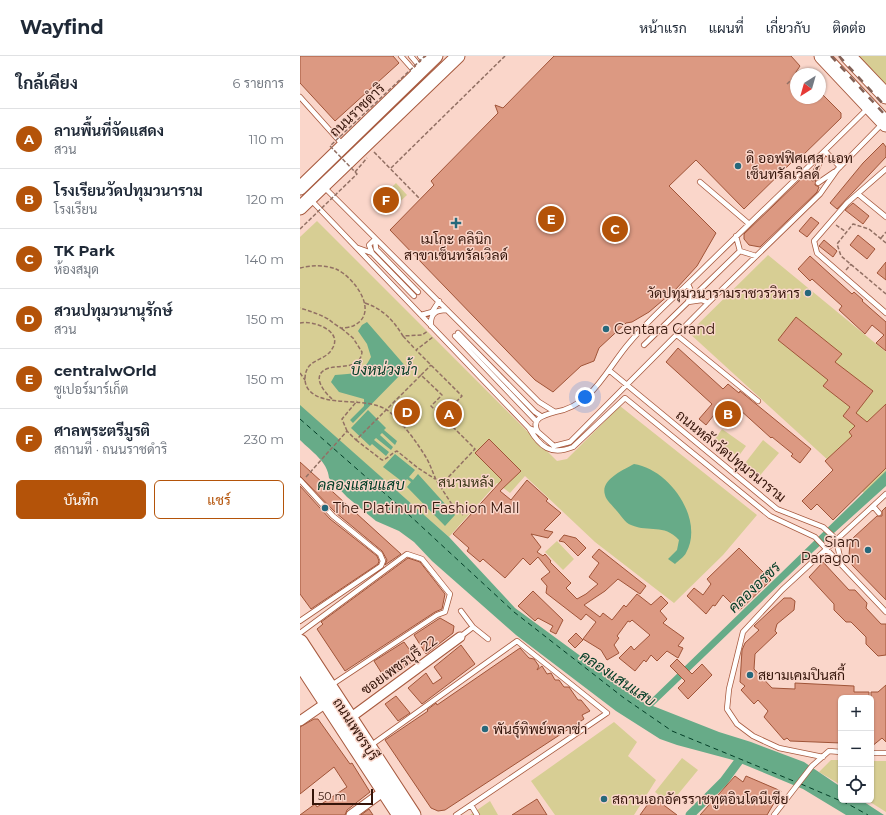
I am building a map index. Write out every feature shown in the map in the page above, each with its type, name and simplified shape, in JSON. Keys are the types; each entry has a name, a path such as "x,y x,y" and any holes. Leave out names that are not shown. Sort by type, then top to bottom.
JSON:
{"main road":[{"path":"305,204 323,186 363,157 428,85 458,56"},
{"path":"822,56 885,123"},
{"path":"848,56 886,96"},
{"path":"424,63 438,75"},
{"path":"424,63 428,85"},
{"name":"ถนนราชดำริ","path":"300,188 424,63"},
{"name":"ถนนเพชรบุรี","path":"300,642 329,687 352,717 368,747 413,815"},
{"name":"ถนนเพชรบุรี","path":"300,662 400,815"}],"street":[{"name":"ซอยเพชรบุรี 22","path":"352,717 460,638"},
{"path":"300,721 326,703"},
{"path":"351,815 384,791"}],"lane":[{"path":"401,56 424,63"},
{"path":"411,56 424,63"},
{"path":"396,124 466,56"},
{"path":"300,97 343,144"},
{"path":"538,432 535,428 536,421 541,416 567,410 578,405 610,371 629,342 748,223 870,107"},
{"path":"818,183 838,168 885,123"},
{"name":"ถนนราชดำริ","path":"300,184 343,144"},
{"path":"363,157 372,147"},
{"path":"825,151 838,168"},
{"path":"813,177 825,151"},
{"path":"305,204 358,248 370,263 529,428 538,432 554,446 570,442 628,386 756,256 820,194 838,168"},
{"path":"886,169 858,194 814,241 817,253 886,313"},
{"path":"700,182 748,223"},
{"path":"323,186 539,402 555,412"},
{"path":"858,194 886,217"},
{"path":"736,236 740,251"},
{"path":"375,239 369,244 372,253 414,296"},
{"path":"375,239 376,249 418,292"},
{"path":"358,248 372,253"},
{"path":"740,251 756,256"},
{"path":"699,291 740,251"},
{"path":"644,345 688,302 691,295 691,289 688,284"},
{"path":"688,302 702,300 708,304"},
{"path":"420,315 432,312 439,301"},
{"path":"432,327 430,318 434,313 439,310 447,310"},
{"path":"536,421 456,334 535,412 541,416"},
{"path":"678,336 758,401"},
{"name":"ถนนหลังวัดปทุมวนาราม","path":"610,371 777,509 819,524 834,538"},
{"name":"ถนนหลังวัดปทุมวนาราม","path":"529,428 544,447 552,451 564,451 573,447 625,398 762,510 781,522 815,537 842,563 886,612"},
{"path":"300,621 381,566 383,561 382,557 333,516 301,481"},
{"path":"823,757 779,748 753,736 737,724 727,709 729,689 743,632 825,546 886,494"},
{"path":"873,506 879,513"},
{"path":"834,538 842,563"},
{"path":"300,633 407,554 422,559 450,594 445,612 437,615 329,687"},
{"path":"461,611 473,627 488,639"},
{"path":"460,638 473,627"},
{"path":"368,747 517,641 607,713 456,815"},
{"path":"774,814 812,766 829,752 838,752"},
{"path":"874,753 886,754"},
{"path":"471,805 477,815"}],"path":[{"path":"391,168 505,56"},
{"path":"355,172 330,146 424,63"},
{"path":"787,84 790,81"},
{"path":"300,229 357,174 355,172 363,157 374,151 420,199"},
{"path":"832,221 846,233"},
{"path":"886,243 869,229 853,224 837,244 841,256 886,294"},
{"path":"881,238 886,232"},
{"path":"300,268 320,266 336,269 348,277 359,290 365,303 364,316 360,322 351,327 341,328"},
{"path":"365,303 375,306 387,314 403,336 462,396 453,405 459,412 449,423"},
{"path":"300,308 311,311 341,328 353,338 362,352 362,357 355,363 329,368 324,370 320,376 319,381 321,388 334,400"},
{"path":"300,323 316,323 326,328 333,336 335,342 332,350 308,366 305,380"},
{"path":"403,336 422,335 432,327"},
{"path":"416,350 438,334"},
{"path":"356,440 431,365"},
{"path":"300,373 309,390 317,396 334,400 361,401 387,410 412,437 428,460 435,479 451,503 462,515"},
{"path":"422,375 442,395 431,406 475,450 440,486"},
{"path":"357,401 342,419 347,431 382,460 397,451 418,468 435,479"},
{"path":"301,481 317,466 347,431"}],"green space":[{"path":"857,56 886,56 886,87"},
{"path":"396,183 407,195 388,213 377,202"},
{"name":"สนามหลัง","path":"317,221 557,461 567,459 620,406 757,515 723,555 674,603 595,542 525,476 510,493 497,483 449,537 300,406 300,237"},
{"path":"768,255 886,352 886,472 864,493 689,333"},
{"path":"722,429 746,446 738,457 715,439"},
{"path":"763,440 779,453 757,479 742,467"},
{"path":"557,541 574,559 563,570 545,552"},
{"path":"614,722 637,742 628,756 656,780 634,815 555,815 531,781"},
{"path":"682,758 698,770 670,804 655,792"},
{"path":"831,760 838,760 838,783 819,772"},
{"path":"874,761 886,761 886,812 872,803 874,803"},
{"path":"490,801 498,815 470,815"}],"water":[{"name":"บึงหน่วงน้ำ","path":"367,322 407,368 353,423 350,420 364,406 364,399 339,392 331,382 335,375 360,371 364,368 371,357 367,344 358,331 362,325"},
{"name":"คลองแสนแสบ","path":"300,405 449,537 515,608 646,704 886,471 886,486 814,551 653,706 719,732 751,742 804,762 838,785 838,803 866,803 884,815 846,815 803,789 733,760 660,739 616,711 516,635 432,561 414,542 399,531 376,521 347,497 329,478 326,467 322,462 300,440"},
{"path":"368,410 386,428 384,430 397,441 395,445 382,433 380,435 393,447 391,450 376,438 374,440 389,452 386,456 372,444 370,446 351,428"},
{"path":"395,454 415,470 409,477 413,480 418,474 455,515 445,526 407,487 411,482 407,479 404,483 383,467"},
{"path":"634,464 647,468 660,475 671,485 687,511 691,525 691,540 686,553 675,564 668,559 677,550 679,540 673,535 662,530 638,527 629,524 606,497 604,490 609,480 619,472"}],"building":[{"path":"300,56 393,56 399,63 335,121 300,83"},
{"path":"554,56 791,56 800,66 799,68 790,68 790,104 826,104 826,98 841,113 841,118 799,159 795,159 744,209 696,160 669,186 716,233 697,266 676,289 649,312 632,322 626,323 599,348 594,361 581,366 553,392 535,380 390,230 434,185 431,181 498,113 495,105 503,108"},
{"path":"883,143 886,147 886,157 837,209 830,203 863,163"},
{"path":"804,176 809,176 812,181 816,180 815,185 819,187 817,192 760,247 749,245 744,239 744,234"},
{"path":"385,196 389,197 390,200 388,203 383,203"},
{"path":"853,203 869,216 863,224 845,210"},
{"path":"811,217 819,223 807,237 799,231"},
{"path":"858,235 875,249 867,259 850,245"},
{"path":"824,240 837,251 833,257 819,246"},
{"path":"810,256 852,294 854,292 886,322 886,351 876,343 884,335 872,325 865,334 839,310 842,306 812,279 810,281 798,269"},
{"path":"886,262 886,280 877,273"},
{"path":"796,317 842,354 835,362 873,391 856,413 867,422 886,404 886,468 833,520 817,504 811,510 802,501 833,470 825,461 852,436 849,432 855,426 843,416 850,407 823,386 828,380 778,340"},
{"path":"678,348 723,389 728,384 739,393 740,391 811,449 800,463 791,456 793,454 772,437 771,438 739,409 737,411 725,401 706,425 699,419 712,404 666,362"},
{"path":"489,439 521,471 500,491 511,500 527,480 548,499 546,501 561,513 544,530 553,532 548,538 531,534 541,547 537,552 543,556 545,554 551,561 550,562 571,583 566,588 577,599 598,584 589,577 599,563 592,557 599,549 646,586 640,594 618,579 605,591 584,605 600,617 603,613 612,620 624,605 626,607 637,594 651,605 661,596 668,603 660,611 667,619 663,623 684,638 678,646 683,648 678,658 667,651 657,661 651,655 646,662 644,660 635,671 619,658 631,646 634,650 650,635 632,620 630,622 628,621 617,636 619,638 614,645 619,653 607,660 601,650 583,639 596,622 586,614 581,620 546,593 547,586 541,579 550,572 538,557 530,565 523,558 505,578 483,559 480,562 467,551 469,548 453,534 502,480 475,453"},
{"path":"300,462 401,554 385,565 387,560 382,551 336,513 300,476"},
{"name":"The Platinum Fashion Mall","path":"300,486 330,519 377,556 379,561 378,564 311,609 300,594"},
{"name":"Siam Paragon","path":"886,507 886,600 852,565 849,555 850,544 854,537 877,516 882,516 882,511"},
{"path":"564,535 576,538 586,548 578,556 564,542 559,541"},
{"path":"739,548 771,580 739,611 723,595 715,606 713,605 706,614 687,596 694,588 703,595 711,584 707,579"},
{"path":"408,558 420,562 445,594 442,609 435,612 345,671 317,629 323,624 321,622"},
{"name":"สยามเคมปินสกี้","path":"823,562 849,590 855,590 867,603 866,608 881,624 886,624 886,655 878,656 866,644 866,637 851,622 846,622 834,610 834,604 809,577"},
{"path":"533,591 563,620 556,634 550,631 553,626 538,618 535,621 518,606"},
{"name":"สยามเคมปินสกี้","path":"784,598 791,598 795,601 794,610 777,624 775,631 777,633 755,654 754,669 772,688 795,689 795,683 854,686 854,692 869,692 869,695 838,695 838,743 790,741 787,738 784,740 764,717 768,711 758,700 754,704 741,690 745,686 740,682 742,650 745,643 759,630 754,626"},
{"path":"440,618 454,626 453,633 426,654 414,635"},
{"path":"576,633 583,640 575,648 568,641"},
{"path":"404,642 416,659 386,680 374,661"},
{"path":"461,645 475,664 422,704 408,688 426,673 433,684 442,678 434,667"},
{"name":"พันธุ์ทิพย์พลาซ่า","path":"520,648 529,658 534,659 539,666 537,670 542,666 547,674 551,673 555,680 559,680 564,687 569,687 578,700 581,700 590,711 582,715 584,719 445,810 438,811 431,808 385,740 428,711 427,710 436,703 437,705"},
{"path":"677,659 692,674 702,664 712,675 688,699 678,688 685,681 670,666"},
{"path":"886,685 886,742 882,738 874,745 874,695 871,695 871,692 878,692"},
{"path":"396,696 410,713 398,721 385,704"},
{"path":"314,719 318,719 350,764 352,763 370,792 347,810 345,815 300,815 315,804 317,807 347,787 334,767 300,794 300,727"},
{"path":"735,776 743,782 746,776 781,791 767,815 700,815"},
{"path":"653,797 677,815 640,815"},
{"path":"537,799 547,815 512,815"},
{"path":"369,809 373,815 361,815"}],"waterway":[{"path":"690,815 724,781 744,754"}],"ferry route":[{"path":"300,419 407,513 514,612 624,698 672,731 796,782"},
{"path":"801,784 848,804 868,815"}],"railway":[{"path":"831,56 886,116"},
{"path":"839,56 886,107"}],"place":[{"name":"ดิ ออฟฟิศเศส แอท เซ็นทรัลเวิลด์","path":"738,166"},
{"name":"ศาลพระตรีมูรติ","path":"386,200"},
{"name":"centralwOrld","path":"551,219"},
{"name":"เมโกะ คลินิก สาขาเซ็นทรัลเวิลด์","path":"456,223"},
{"name":"TK Park","path":"615,229"},
{"name":"วัดปทุมวนารามราชวรวิหาร","path":"808,293"},
{"name":"Centara Grand","path":"606,329"},
{"name":"สวนปทุมวนานุรักษ์","path":"407,412"},
{"name":"ลานพื้นที่จัดแสดง","path":"449,414"},
{"name":"โรงเรียนวัดปทุมวนาราม","path":"728,414"},
{"name":"The Platinum Fashion Mall","path":"325,508"},
{"name":"Siam Paragon","path":"868,550"},
{"name":"สยามเคมปินสกี้","path":"750,675"},
{"name":"พันธุ์ทิพย์พลาซ่า","path":"485,729"},
{"name":"สถานเอกอัครราชทูตอินโดนีเซีย","path":"604,799"}],"water label":[{"name":"คลองอรชร","path":"754,587"}]}
